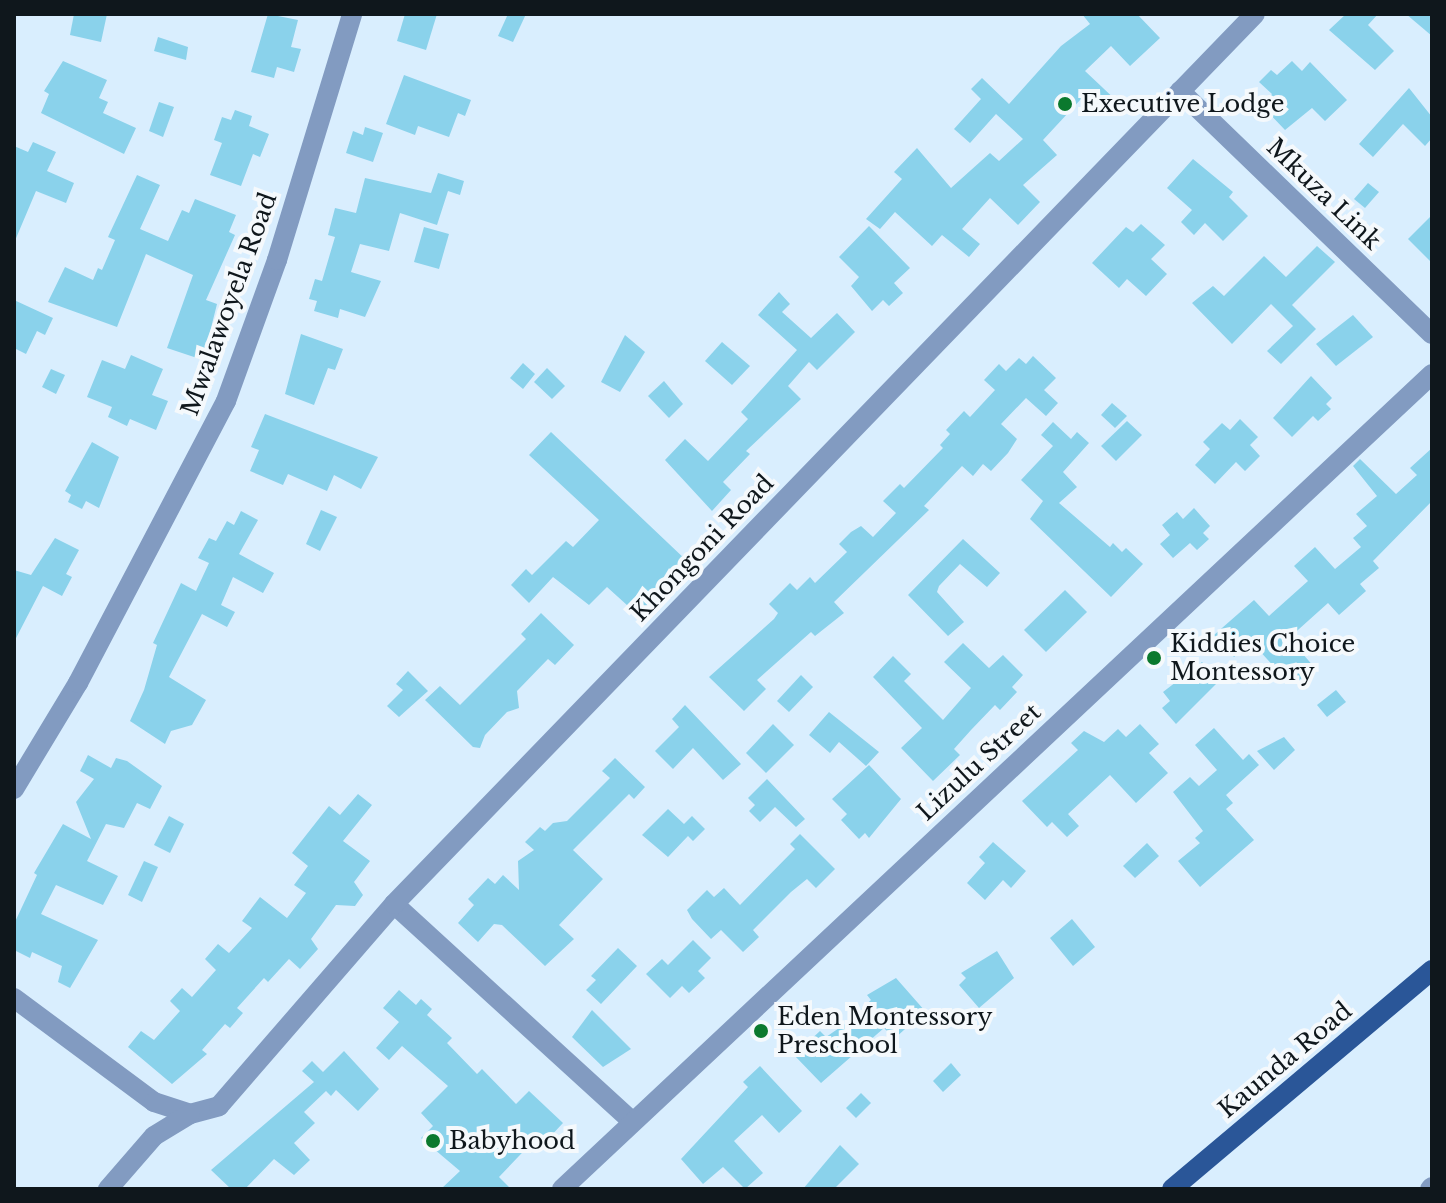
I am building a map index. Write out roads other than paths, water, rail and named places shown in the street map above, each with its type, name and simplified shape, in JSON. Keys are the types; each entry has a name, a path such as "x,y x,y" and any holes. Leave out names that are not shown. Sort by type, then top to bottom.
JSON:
{"main road":[{"name":"Kaunda Road","path":"1172,1189 1432,970"}],"street":[{"name":"Mwalawoyela Road","path":"14,789 78,683 226,401 277,260 352,14"},
{"name":"Khongoni Road","path":"108,1189 154,1136 190,1114 219,1106 231,1094 394,904 1255,14"},
{"name":"Mkuza Link","path":"1180,91 1432,334"},
{"name":"Lizulu Street","path":"562,1189 1432,374"},
{"path":"394,904 632,1121"},
{"path":"14,998 137,1093 190,1114"}],"place":[{"name":"Executive Lodge","path":"1065,104"},
{"name":"Kiddies Choice Montessory","path":"1154,658"},
{"name":"Eden Montessory Preschool","path":"761,1031"},
{"name":"Babyhood","path":"433,1141"}]}
